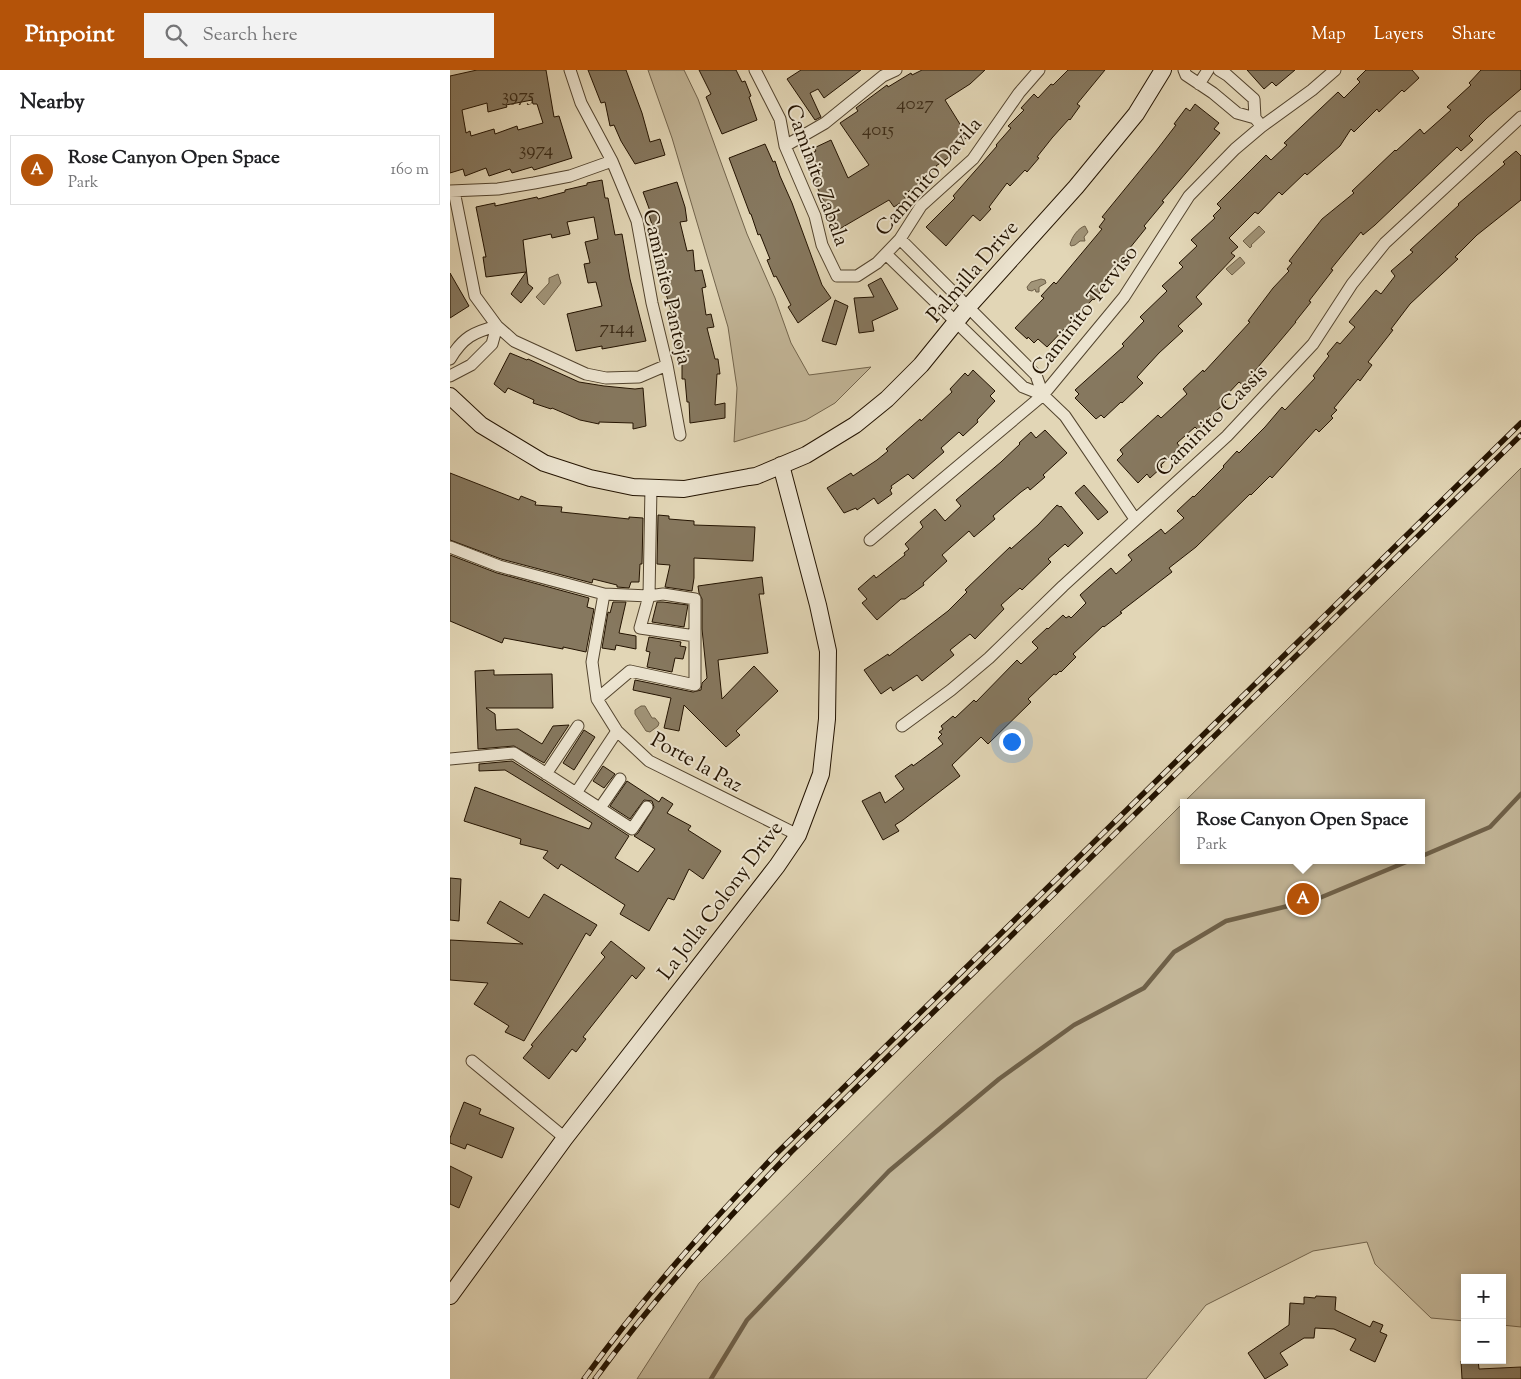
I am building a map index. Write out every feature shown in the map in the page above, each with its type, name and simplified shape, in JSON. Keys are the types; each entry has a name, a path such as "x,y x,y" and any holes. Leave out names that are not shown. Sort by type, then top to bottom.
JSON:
{"street":[{"name":"Caminito Pantoja","path":"570,70 581,103 612,161 637,221 680,435"},
{"name":"Caminito Zabala","path":"755,70 780,119 785,146 814,216 822,245 837,276 856,276"},
{"path":"785,146 825,123 883,76 896,70"},
{"name":"Caminito Davila","path":"856,276 886,254 900,239 921,206 973,159 1019,93 1039,70"},
{"name":"Palmilla Drive","path":"450,396 481,425 544,463 590,478 633,487 684,489 756,476 806,455 855,425 887,399 920,365 968,307 1076,187 1136,114 1163,70"},
{"path":"1184,70 1186,75 1238,114 1258,123"},
{"path":"1199,84 1208,70"},
{"path":"1219,70 1254,99 1258,123"},
{"name":"Caminito Terviso","path":"870,540 1043,395 1124,297 1189,196 1258,123 1312,90 1334,70"},
{"name":"Caminito Cassis","path":"902,726 951,690 989,658 1063,586 1227,436 1313,344 1352,284 1385,244 1521,117"},
{"path":"612,161 570,176 498,189 452,191 475,296 498,326 514,341 586,374 606,378 639,377 666,365"},
{"path":"900,239 1036,375 1043,395"},
{"path":"886,254 1023,387 1043,395 1066,416 1135,519"},
{"path":"450,359 456,348 476,331 498,326"},
{"path":"450,376 471,365 492,344 498,326"},
{"name":"La Jolla Colony Drive","path":"450,1296 565,1138 777,866 798,835 821,774 827,719 828,651 818,605 781,466"},
{"path":"651,488 649,596 640,628 695,636"},
{"path":"450,547 499,566 604,594 649,596 663,594 695,598 695,685 630,670 597,699"},
{"path":"597,699 592,662 604,594"},
{"name":"Porte la Paz","path":"597,699 617,731 649,761 798,835"},
{"path":"546,774 578,726"},
{"path":"576,793 617,731"},
{"path":"450,759 514,753 632,829 647,807"},
{"path":"600,808 620,780"},
{"path":"472,1061 565,1138"}],"shaded area":[{"path":"648,70 684,70 698,99 747,234 775,298 791,343 809,375 871,367 835,403 806,420 734,442 737,388 728,327 672,138"},
{"path":"1085,226 1088,232 1084,237 1085,241 1080,241 1071,246 1070,244 1074,236"},
{"path":"1259,226 1265,232 1250,248 1243,241"},
{"path":"1240,257 1245,263 1232,275 1226,269"},
{"path":"558,274 561,283 544,305 536,297 549,283 549,278"},
{"path":"1041,279 1045,280 1046,283 1039,287 1039,292 1036,292 1035,289 1032,291 1028,290 1027,287 1031,282"},
{"path":"1521,468 1521,1327 1506,1325 1506,1274 1461,1274 1461,1321 1431,1318 1375,1264 1367,1242 1313,1251 1206,1305 1146,1379 637,1379 699,1283 1180,806 1180,864 1425,864 1425,799 1187,799"},
{"path":"645,706 652,718 655,718 659,723 650,732 646,731 635,714 635,710"}],"building":[{"path":"477,70 546,70 554,117 559,116 572,158 534,170 532,167 512,173 510,169 489,176 486,168 465,176 463,169 450,173 450,76","holes":["532,100 533,104 537,104 543,123 518,130 517,126 495,134 494,129 471,136 470,131 466,133 462,110 487,103 488,112 507,107 506,105"]},
{"path":"588,70 626,70 642,113 650,142 660,139 665,155 635,164 614,125 610,126 605,102 601,103"},
{"path":"699,70 736,70 742,82 745,81 757,120 722,134 706,97 711,94"},
{"path":"801,70 861,70 824,98 818,89 810,93 821,117 815,120 787,79"},
{"path":"922,70 985,70 970,84 945,100 968,137 951,148 955,153 920,180 922,183 903,195 906,199 894,207 889,200 836,231 827,216 832,213 822,198 804,157 816,151 814,148 831,140 848,178 869,165 840,123 858,111 856,108 887,85 888,87 911,73 912,75"},
{"path":"1068,70 1105,70 1077,104 1080,106 1070,120 1052,138 1027,172 1025,170 1010,186 1007,183 989,207 991,209 980,221 973,215 946,246 926,227 955,198 953,196 997,146 1011,128 1008,126 1024,110 1021,108 1034,94 1038,98"},
{"path":"1247,70 1295,70 1276,86 1272,82 1264,89"},
{"path":"1366,70 1412,70 1419,78 1404,92 1402,90 1379,112 1377,109 1354,132 1351,129 1340,146 1307,175 1305,173 1282,195 1279,192 1258,214 1255,212 1229,238 1238,247 1231,253 1235,256 1196,297 1202,304 1178,326 1183,331 1137,377 1143,383 1104,418 1101,415 1096,419 1075,398 1079,394 1075,390 1124,346 1122,344 1144,321 1140,317 1167,291 1162,286 1183,267 1179,263 1197,246 1191,240 1215,218 1213,216 1221,208 1217,204 1266,155 1271,160 1287,145 1284,143 1338,92 1344,98 1360,82 1357,79"},
{"path":"1481,70 1521,70 1521,89 1469,136 1473,140 1461,151 1457,147 1375,225 1363,235 1361,232 1331,269 1333,270 1309,301 1311,302 1296,322 1244,386 1239,382 1223,399 1226,402 1206,420 1208,422 1199,431 1195,427 1177,443 1180,447 1161,465 1162,467 1150,478 1147,474 1138,483 1117,460 1123,454 1120,450 1158,415 1161,418 1187,394 1183,389 1203,370 1204,372 1250,322 1248,321 1273,288 1289,271 1287,269 1292,263 1289,261 1322,219 1354,193 1352,191 1395,150 1420,129 1424,134 1451,110 1447,107 1471,85 1469,83"},
{"path":"1195,104 1219,123 1214,129 1220,133 1162,201 1164,202 1144,226 1146,228 1105,280 1108,282 1094,300 1047,347 1038,339 1034,343 1028,337 1027,339 1015,328 1044,298 1041,296 1054,282 1056,284 1102,229 1099,227 1105,219 1102,217 1156,151 1176,125 1174,124 1186,108 1190,111"},
{"path":"765,144 773,162 775,161 792,203 822,285 831,298 798,323 788,307 791,305 776,276 774,277 767,260 770,259 760,234 758,235 729,158"},
{"path":"1516,151 1521,156 1521,200 1477,235 1455,257 1458,259 1410,304 1368,362 1372,365 1360,381 1358,379 1334,408 1337,410 1331,416 1333,418 1319,432 1316,429 1272,478 1270,476 1196,547 1169,568 1172,572 1103,626 1073,654 1076,657 1061,672 1056,675 1054,674 1028,699 1031,702 988,744 981,737 952,765 960,776 895,825 899,831 883,840 862,801 880,792 885,803 904,789 895,776 912,764 913,766 943,744 938,738 942,734 939,732 943,729 941,726 953,716 955,718 974,700 976,702 1017,660 1021,664 1038,648 1032,642 1047,628 1063,615 1066,618 1069,616 1071,618 1086,603 1080,595 1098,579 1111,568 1116,574 1132,560 1128,555 1161,529 1165,534 1184,518 1177,511 1224,467 1237,451 1239,453 1282,407 1285,410 1315,378 1313,376 1329,356 1327,354 1337,342 1340,344 1355,327 1349,322 1376,290 1381,294 1395,276 1391,271 1413,252 1410,250 1458,204 1505,164 1503,162"},
{"path":"602,180 605,198 608,198 615,235 622,234 630,279 646,341 602,349 602,346 576,351 567,314 602,306 596,282 588,283 584,264 590,263 585,242 598,239 594,217 567,222 570,234 552,238 551,234 523,240 528,284 533,288 521,303 511,294 526,272 486,277 483,257 486,257 476,207 495,203 495,206 537,197 538,199"},
{"path":"677,182 685,207 687,221 680,222 687,251 693,250 695,271 702,270 706,287 702,288 706,315 711,314 714,327 707,328 715,359 718,359 720,374 717,374 715,405 725,403 725,418 690,423 685,379 682,379 682,358 676,344 682,343 672,319 674,319 666,294 663,271 660,271 654,231 648,212 650,211 643,192"},
{"path":"450,273 469,306 450,318"},
{"path":"881,278 898,309 872,321 874,331 859,333 854,298 874,297 868,285"},
{"path":"835,300 848,306 836,345 822,341"},
{"path":"510,353 579,382 635,389 643,388 646,426 633,429 633,423 599,422 599,424 580,420 552,408 533,403 534,400 508,388 505,393 494,384"},
{"path":"973,370 995,391 990,396 995,401 977,420 978,422 963,436 959,432 941,448 944,452 913,479 908,474 891,486 892,494 878,504 874,498 857,510 856,508 844,513 827,488 851,473 853,476 877,460 888,451 886,449 920,419 921,421 952,392 950,389 965,373 968,376"},
{"path":"1045,430 1067,453 1043,475 1045,477 1030,490 1028,487 1021,492 993,516 995,519 974,537 969,531 942,555 947,561 923,583 924,585 905,599 901,599 877,620 862,603 867,599 858,589 874,575 876,578 905,555 904,553 909,549 905,544 923,527 920,522 935,509 945,521 961,506 956,500 1001,462 1031,432 1036,438"},
{"path":"450,473 519,500 521,496 536,502 535,505 562,507 561,512 629,519 629,517 643,518 642,564 640,564 639,582 631,582 629,588 617,587 617,585 593,579 592,583 501,559 450,540"},
{"path":"1084,485 1108,512 1098,520 1075,493"},
{"path":"1057,505 1061,506 1083,533 1068,547 1065,544 1048,559 1051,562 1022,590 1020,588 1001,605 1004,609 975,639 970,634 950,650 954,655 922,681 917,675 893,691 891,687 881,694 864,670 888,654 889,656 948,611 967,592 965,590 1010,547 1011,549 1038,525"},
{"path":"658,515 669,516 669,519 694,521 694,525 755,527 753,561 694,558 692,591 665,587 670,565 657,564"},
{"path":"450,555 497,573 589,598 587,607 594,609 586,652 504,638 502,643 450,621"},
{"path":"762,577 764,594 759,594 768,653 718,660 722,699 754,666 778,691 736,731 740,735 726,747 684,705 679,731 664,728 671,698 633,690 635,680 693,692 701,690 702,683 707,678 702,629 702,599 698,586"},
{"path":"613,602 626,602 619,633 636,636 636,649 616,645 615,650 602,648 608,612 610,613"},
{"path":"657,602 688,605 684,627 652,622"},
{"path":"649,637 681,642 680,646 686,647 683,659 675,658 672,672 647,667 650,652 646,651"},
{"path":"494,670 494,675 552,674 553,708 486,708 495,714 496,730 518,729 542,744 553,726 569,725 544,763 514,746 478,749 475,671"},
{"path":"584,730 595,737 574,770 563,763"},
{"path":"512,761 629,836 615,858 638,872 655,849 634,836 638,833 654,807 652,801 644,800 630,819 610,806 627,781 659,802 662,797 673,804 667,813 691,826 688,830 721,851 703,879 689,869 674,900 668,898 649,931 620,914 625,905 561,864 558,869 543,858 548,851 520,844 521,839 464,821 475,787 589,829 592,823 505,770 479,771 479,764"},
{"path":"603,766 615,774 604,788 593,781"},
{"path":"450,878 461,879 459,921 450,920"},
{"path":"544,894 597,925 590,936 586,933 524,1041 505,1032 509,1026 474,1004 488,983 450,980 450,940 523,944 487,923 500,901 529,918"},
{"path":"611,941 645,968 636,979 632,975 583,1037 586,1039 576,1052 572,1049 549,1079 523,1058 533,1046 531,1045 605,957 601,953"},
{"path":"464,1102 481,1109 479,1114 514,1128 502,1158 467,1144 465,1149 450,1143 450,1138"},
{"path":"450,1166 472,1177 459,1208 450,1204"},
{"path":"1316,1296 1336,1297 1335,1310 1370,1327 1373,1321 1383,1325 1380,1332 1387,1335 1375,1362 1350,1350 1356,1339 1334,1329 1315,1328 1314,1338 1304,1338 1280,1353 1288,1365 1265,1379 1248,1353 1289,1325 1290,1303 1304,1304 1304,1297 1315,1298"},
{"path":"1461,1364 1478,1364 1479,1369 1521,1367 1521,1379 1462,1379"}],"waterway":[{"path":"1425,855 1490,827 1521,794"},
{"path":"711,1379 747,1320 889,1171 999,1079 1074,1025 1144,988 1174,952 1226,921 1317,899 1401,864"}],"railway":[{"path":"584,1379 652,1291 726,1207 777,1153 1521,423"},
{"path":"595,1379 641,1319 689,1262 791,1152 1521,435"}],"place":[{"name":"Rose Canyon Open Space","path":"1303,899"}]}
